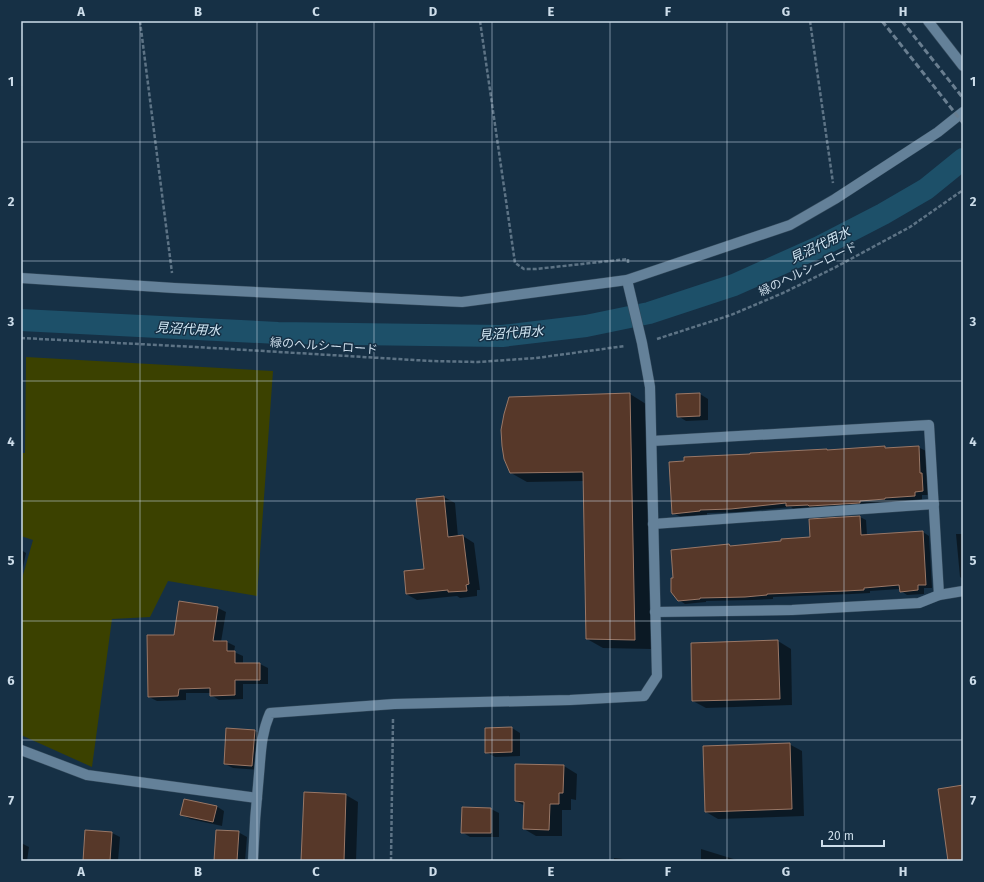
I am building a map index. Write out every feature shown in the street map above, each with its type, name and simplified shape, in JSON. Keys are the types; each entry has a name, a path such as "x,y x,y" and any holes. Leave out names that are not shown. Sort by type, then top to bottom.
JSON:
{"street":[{"path":"928,21 963,66"},
{"path":"21,278 174,288 462,302 626,280 790,225 835,199 938,132 963,112"},
{"path":"253,861 262,739 265,725 270,713 394,704 570,700 644,696 657,676 650,387 634,306 626,280"},
{"path":"652,441 928,425 939,595"},
{"path":"653,524 934,504"},
{"path":"655,612 792,610 919,603 939,595 963,591"},
{"path":"21,750 87,775 257,798"}],"path":[{"path":"140,21 174,288"},
{"path":"480,21 514,263 524,269 536,269 628,259 626,280"},
{"path":"810,21 835,199"},
{"name":"緑のヘルシーロード","path":"656,339 731,315 789,290 834,268 910,227 963,190"},
{"name":"緑のヘルシーロード","path":"21,338 462,362 536,358 625,346"},
{"path":"391,861 394,704"}],"green space":[{"path":"26,357 273,371 257,596 168,581 150,617 112,619 92,767 21,735 21,582 33,540 21,536 21,453 25,453"}],"building":[{"path":"630,393 635,640 586,639 583,472 510,473 504,459 501,430 509,397"},
{"path":"700,393 700,416 677,417 676,394"},
{"path":"885,446 885,448 919,446 920,473 922,473 923,491 915,492 915,496 860,501 860,503 786,506 786,503 731,509 700,510 672,514 669,462 684,461 684,457"},
{"path":"444,496 448,537 463,535 469,584 466,585 467,591 448,592 448,590 406,594 404,571 424,569 416,499"},
{"path":"860,516 861,535 923,531 926,585 918,585 918,590 900,592 899,585 864,588 864,590 767,594 745,597 700,598 678,601 671,592 671,578 673,578 671,550 729,544 730,546 781,541 781,539 810,537 809,519"},
{"path":"179,601 218,607 213,641 227,641 227,651 235,651 235,663 260,663 260,680 235,680 235,695 210,696 210,688 179,689 178,696 148,697 147,635 174,635"},
{"path":"778,640 780,699 692,701 691,643"},
{"path":"512,727 512,752 485,753 485,728"},
{"path":"226,728 255,730 252,766 224,764"},
{"path":"790,743 792,809 705,812 703,746"},
{"path":"515,764 564,765 563,793 559,793 559,804 550,804 549,830 523,829 524,802 515,801"},
{"path":"963,785 963,861 948,861 938,789"},
{"path":"304,792 346,794 344,861 301,861"},
{"path":"184,799 217,806 213,822 180,815"},
{"path":"462,807 491,808 491,833 461,833"},
{"path":"85,830 112,832 110,861 83,861"},
{"path":"216,830 239,831 237,861 214,861"}],"waterway":[{"name":"見沼代用水","path":"21,320 278,333 502,336 586,326 649,313 734,285 819,247 883,214 926,189 963,159"}],"railway":[{"path":"882,21 963,123"},
{"path":"902,21 963,98"}]}
